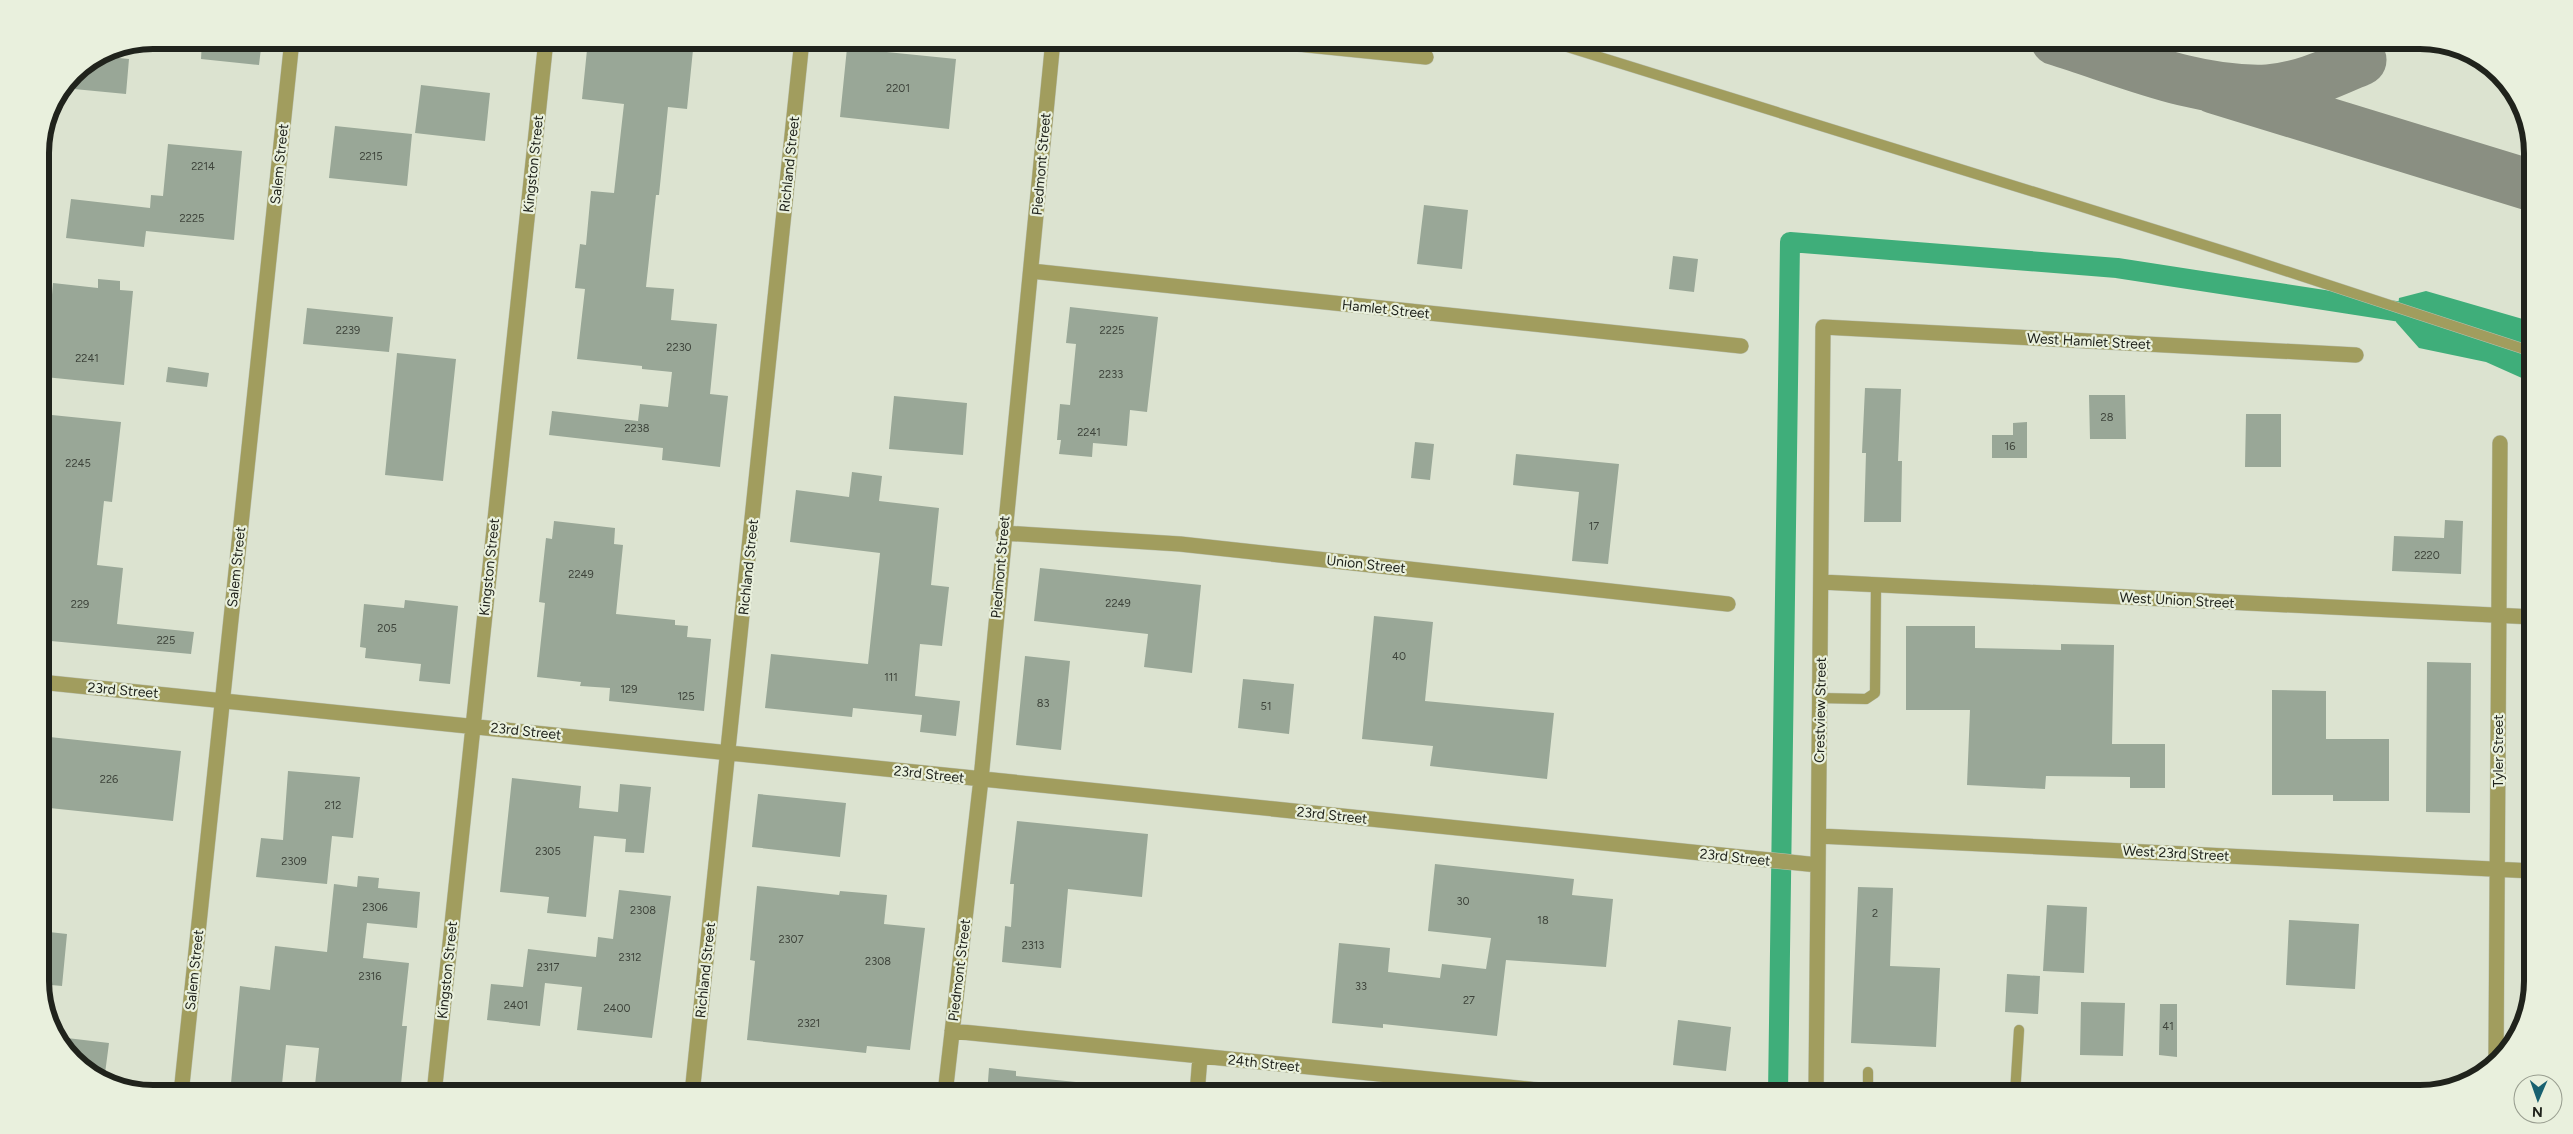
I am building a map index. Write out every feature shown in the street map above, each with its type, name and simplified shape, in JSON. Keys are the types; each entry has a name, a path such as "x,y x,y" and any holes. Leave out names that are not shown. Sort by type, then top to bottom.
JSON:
{"street":[{"name":"Salem Street","path":"182,1085 291,49"},
{"name":"Kingston Street","path":"435,1085 545,49"},
{"name":"Richland Street","path":"693,1085 801,49"},
{"name":"Piedmont Street","path":"946,1085 981,779 1003,533 1052,49"},
{"path":"1346,49 1426,57"},
{"name":"Hamlet Street","path":"1031,271 1741,346"},
{"name":"West Hamlet Street","path":"1823,327 2356,355"},
{"name":"Crestview Street","path":"1816,1085 1823,327"},
{"name":"Tyler Street","path":"2496,1053 2500,443"},
{"name":"Union Street","path":"1003,533 1180,544 1728,604"},
{"name":"West Union Street","path":"1821,582 2524,617"},
{"name":"23rd Street","path":"49,683 222,699 1818,865"},
{"name":"West 23rd Street","path":"1819,836 2524,870"},
{"name":"24th Street","path":"952,1031 1200,1057 1432,1085"},
{"path":"1198,1085 1200,1057"}],"lane":[{"path":"1574,49 2240,256 2524,349"},
{"path":"1820,698 1866,699 1874,693 1876,585"},
{"path":"2016,1085 2019,1030"},
{"path":"1868,1072 1868,1085"}],"shaded area":[{"path":"2426,291 2524,319 2524,379 2486,362 2419,348 2396,322 2399,298"}],"building":[{"path":"202,49 261,49 259,65 201,59"},
{"path":"587,49 693,49 687,109 668,107 659,195 656,195 646,287 674,289 671,320 717,324 710,394 728,396 720,467 662,460 663,448 549,435 552,411 638,421 640,404 668,407 672,372 642,369 642,366 577,359 585,289 575,288 580,244 586,245 591,191 614,193 624,104 582,99"},
{"path":"847,49 956,59 949,129 840,117"},
{"path":"112,57 129,59 126,94 74,89 75,83 84,74 107,59"},
{"path":"421,85 490,93 485,141 415,133"},
{"path":"335,126 412,134 407,186 329,178"},
{"path":"168,144 242,151 234,240 146,231 144,247 66,238 71,199 150,208 151,195 163,196"},
{"path":"1424,205 1468,210 1462,269 1417,264"},
{"path":"1673,256 1698,259 1694,292 1669,289"},
{"path":"98,279 120,281 120,290 133,291 124,385 49,377 49,330 53,283 98,288"},
{"path":"1070,307 1158,317 1147,412 1130,410 1127,446 1093,443 1092,457 1059,454 1061,440 1057,440 1060,404 1070,405 1076,344 1066,343"},
{"path":"307,308 393,317 389,352 303,344"},
{"path":"397,353 456,359 443,481 385,475"},
{"path":"168,367 209,373 207,387 166,382"},
{"path":"1865,388 1901,389 1898,461 1902,461 1901,522 1864,522 1866,453 1862,453"},
{"path":"2089,395 2125,395 2126,439 2090,439"},
{"path":"894,396 967,403 963,455 889,449"},
{"path":"2246,414 2281,414 2281,467 2245,467"},
{"path":"49,415 121,422 112,502 104,501 97,565 123,568 117,624 194,632 191,654 49,641 49,523 52,496 49,496"},
{"path":"2027,422 2027,458 1992,458 1992,435 2013,435 2013,423"},
{"path":"1415,442 1434,444 1430,480 1411,478"},
{"path":"1516,454 1619,464 1608,564 1572,561 1579,492 1513,485"},
{"path":"852,472 882,476 879,501 939,508 931,585 949,587 942,646 920,644 915,696 960,701 956,736 920,732 922,715 853,708 852,717 765,708 771,654 868,664 880,553 790,542 796,490 849,497"},
{"path":"2445,520 2463,521 2461,574 2392,571 2394,536 2444,538"},
{"path":"554,521 615,528 614,544 623,545 616,614 675,620 675,625 688,626 687,637 711,639 704,711 609,701 610,688 580,686 581,682 537,677 545,603 539,602 546,538 552,539"},
{"path":"1040,568 1201,585 1192,673 1144,667 1148,634 1034,621"},
{"path":"405,600 458,606 450,684 419,681 421,664 365,658 366,648 360,647 364,604 404,608"},
{"path":"1374,616 1433,622 1425,701 1554,713 1547,779 1430,766 1433,746 1362,739"},
{"path":"1906,626 1975,626 1975,648 2061,650 2061,644 2114,645 2112,744 2165,744 2165,788 2130,788 2130,777 2046,776 2045,789 1967,785 1970,710 1906,710"},
{"path":"1025,656 1070,661 1061,750 1016,745"},
{"path":"2427,662 2471,663 2470,813 2426,812"},
{"path":"1243,679 1294,684 1289,734 1238,728"},
{"path":"2272,690 2326,691 2326,739 2389,739 2389,801 2333,801 2333,795 2272,795"},
{"path":"49,737 181,751 173,821 49,808"},
{"path":"288,771 360,777 353,838 332,836 327,884 256,877 261,838 283,840"},
{"path":"512,778 581,786 579,808 618,812 620,784 651,787 644,853 625,852 626,839 594,836 586,917 547,913 549,897 500,892"},
{"path":"758,794 846,803 840,857 752,847"},
{"path":"1017,821 1148,834 1142,897 1068,889 1061,968 1002,962 1005,926 1011,927 1014,884 1010,884"},
{"path":"1435,864 1574,879 1572,895 1613,899 1606,967 1506,960 1497,1036 1383,1024 1383,1028 1332,1023 1339,943 1390,948 1388,972 1440,978 1442,964 1486,969 1491,938 1428,931"},
{"path":"358,876 379,878 378,888 420,892 417,928 367,923 363,958 409,963 402,1026 407,1026 401,1085 315,1085 319,1048 286,1045 282,1085 231,1085 240,986 270,990 275,946 327,952 334,884 357,887"},
{"path":"757,886 839,895 840,891 887,895 884,924 925,928 910,1050 867,1046 866,1053 747,1040 755,961 750,960"},
{"path":"1858,887 1893,888 1890,966 1940,968 1936,1047 1851,1043"},
{"path":"619,890 671,896 652,1038 577,1030 582,987 545,983 540,1026 487,1020 491,984 523,987 528,949 596,957 598,937 613,939"},
{"path":"2047,905 2087,907 2084,973 2043,971"},
{"path":"2289,920 2359,924 2355,989 2286,985"},
{"path":"49,932 67,934 62,986 49,985"},
{"path":"2007,974 2040,976 2038,1014 2005,1012"},
{"path":"2081,1002 2125,1003 2123,1056 2080,1055"},
{"path":"2160,1004 2177,1004 2177,1057 2159,1055"},
{"path":"1678,1020 1731,1027 1726,1071 1673,1065"},
{"path":"67,1038 109,1043 105,1074 84,1060"},
{"path":"989,1068 1016,1071 1016,1076 1086,1083 1086,1085 988,1085"}],"waterway":[{"path":"1778,1085 1790,242 2117,268 2408,313"}],"taxiway":[{"path":"2083,49 2186,81 2240,90 2279,89 2315,79 2361,60"},
{"path":"2214,88 2524,183"}]}
